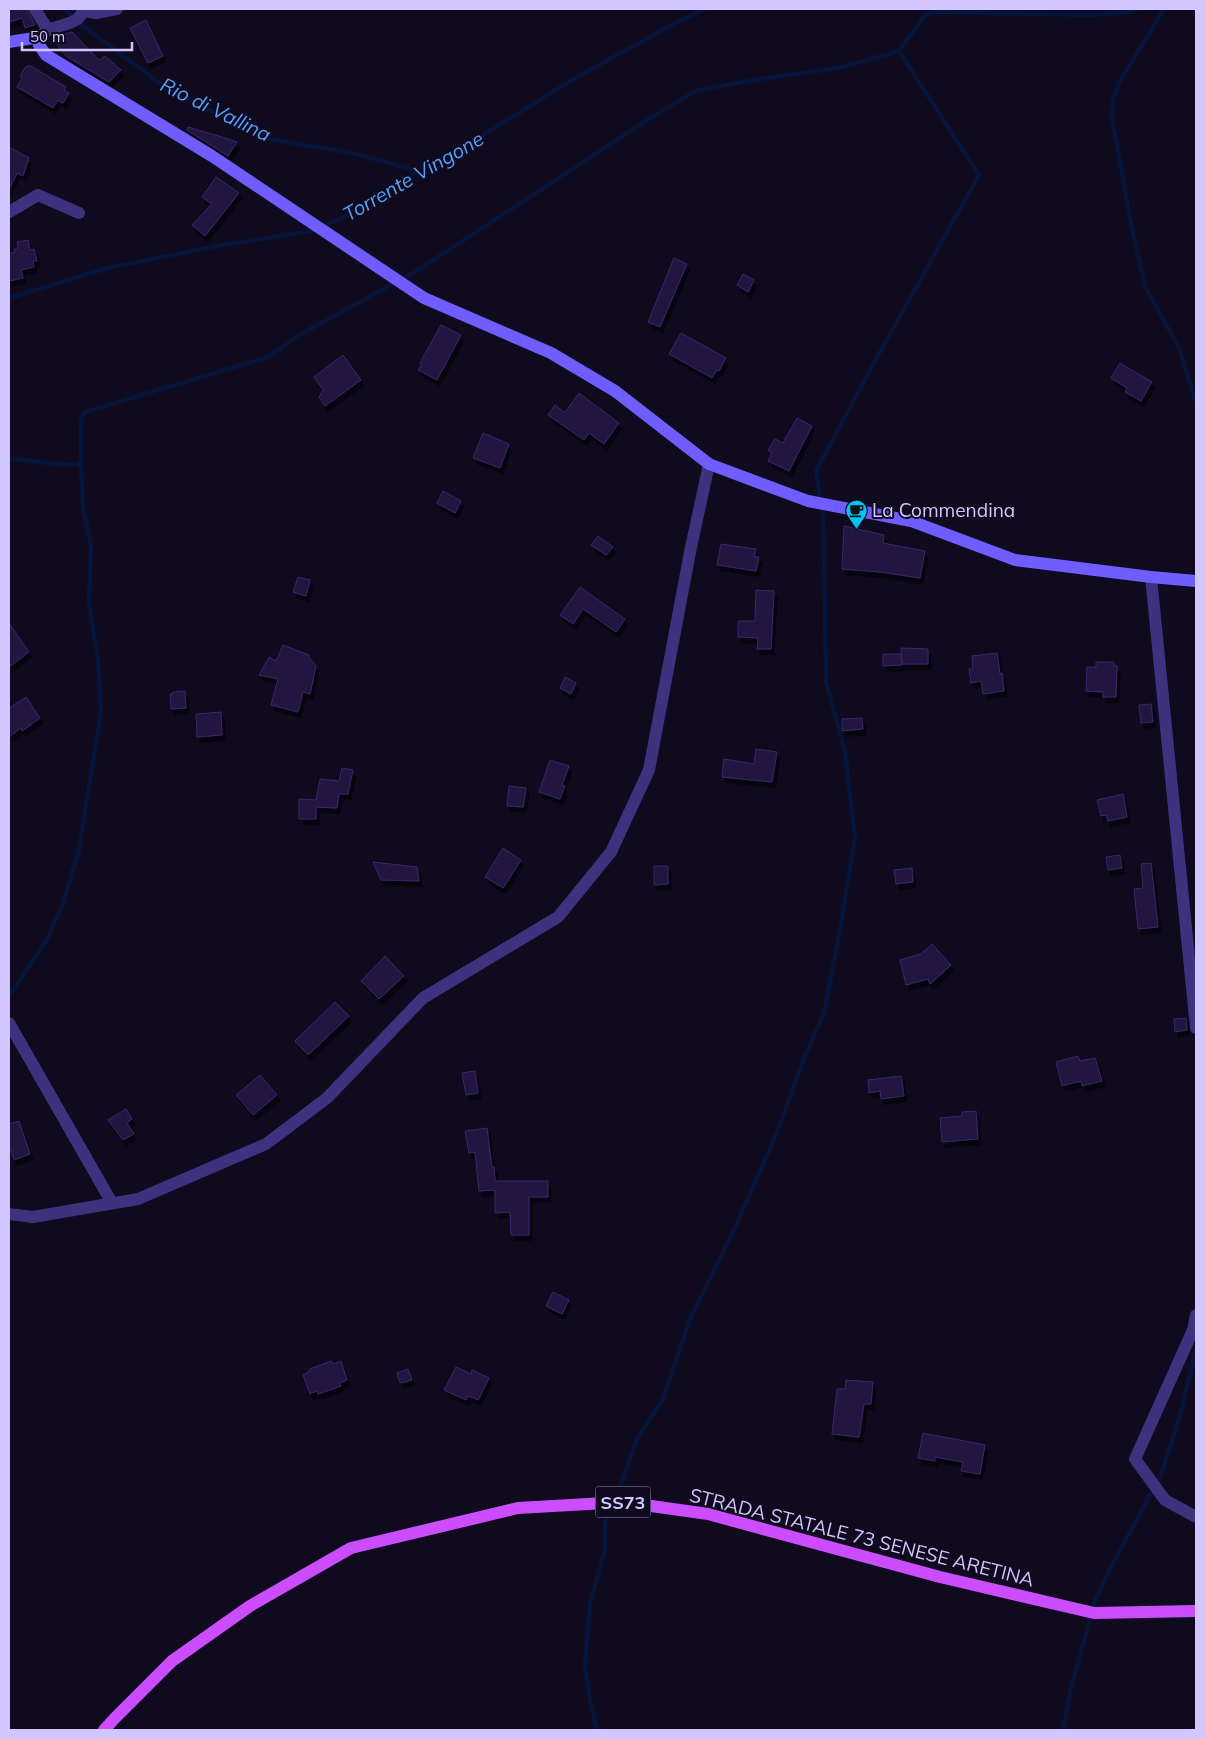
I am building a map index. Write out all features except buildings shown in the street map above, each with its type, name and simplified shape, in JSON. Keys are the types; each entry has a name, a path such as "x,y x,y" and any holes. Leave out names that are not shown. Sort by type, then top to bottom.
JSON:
{"main road":[{"name":"STRADA STATALE 73 SENESE ARETINA","path":"104,1730 172,1661 250,1606 351,1548 518,1508 623,1502 708,1514 940,1577 1094,1613 1196,1611"}],"street":[{"path":"35,9 44,34 39,45 46,54 212,156 424,298 551,352 615,391 709,464 808,501 911,521 1015,560 1196,581"},
{"path":"9,42 44,34 78,15 117,9"},
{"path":"9,212 38,195 79,213"},
{"path":"9,1214 33,1216 138,1199 266,1144 327,1098 423,998 558,917 611,852 649,770 690,552 709,464"},
{"path":"1151,577 1196,1028"},
{"path":"9,1023 112,1203"},
{"path":"1196,1315 1193,1330 1135,1460 1165,1500 1196,1517"}],"waterway":[{"name":"Rio di Vallina","path":"64,9 83,26 169,90 269,139 352,153 419,171"},
{"name":"Torrente Vingone","path":"9,298 108,268 216,246 311,231 359,211 391,187 488,132 570,81 677,22 705,9"},
{"path":"9,996 46,941 63,904 79,850 101,711 98,659 89,604 91,546 83,507 81,419 85,412 268,357 301,334 415,272 655,115 698,90 838,68 899,51 926,14 936,12 1090,15 1130,12 1136,9"},
{"path":"1164,9 1119,83 1113,100 1112,117 1130,219 1145,286 1179,348 1196,402"},
{"path":"597,1730 585,1666 590,1603 605,1549 605,1522 617,1496 637,1439 663,1399 690,1319 734,1230 776,1135 803,1061 824,1013 840,930 855,837 845,752 826,681 823,517 816,471 979,175 899,51"},
{"path":"9,458 55,464 81,465"},
{"path":"1063,1730 1071,1688 1095,1600 1161,1475 1179,1419 1196,1350"}],"place":[{"name":"La Commendina","path":"856,529"}]}
